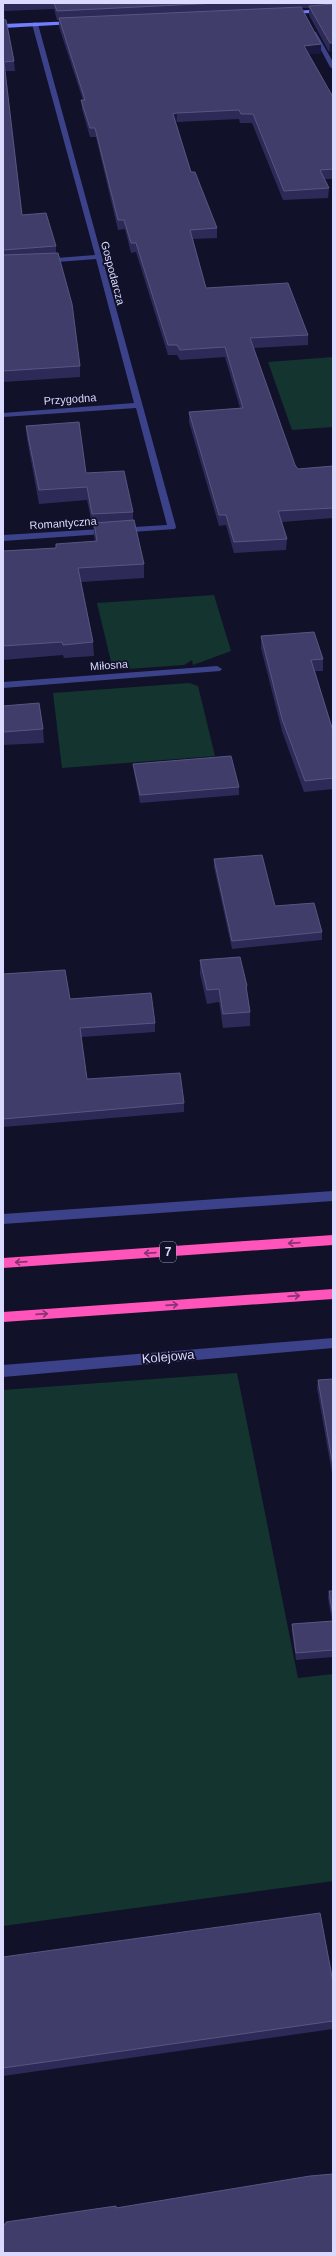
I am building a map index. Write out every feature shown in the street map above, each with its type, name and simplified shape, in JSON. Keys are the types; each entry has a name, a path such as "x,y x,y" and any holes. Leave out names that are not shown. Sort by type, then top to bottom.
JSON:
{"highway":[{"name":"7","path":"3,1263 333,1240"},
{"path":"3,1317 333,1294"}],"street":[{"path":"279,12 333,10"},
{"path":"302,11 307,20"},
{"path":"3,26 83,22"},
{"name":"Gospodarcza","path":"35,24 97,257 172,527"},
{"path":"310,27 333,67"},
{"path":"34,261 97,257"},
{"name":"Przygodna","path":"3,415 138,405"},
{"name":"Romantyczna","path":"3,538 172,527"},
{"name":"Miłosna","path":"3,686 218,669"},
{"path":"3,1219 333,1196"},
{"name":"Kolejowa","path":"3,1371 333,1343"}],"green space":[{"path":"333,357 333,427 292,430 268,362"},
{"path":"214,595 231,651 193,665 192,660 184,665 113,670 97,603"},
{"path":"189,683 198,686 215,756 62,768 53,693"},
{"path":"237,1373 298,1678 333,1674 333,1881 3,1926 3,1390"}],"building":[{"path":"54,3 218,3 57,11"},
{"path":"333,4 333,43 330,43 309,6"},
{"path":"301,7 321,44 304,46 333,97 333,169 320,170 329,188 284,191 253,114 241,114 239,110 173,114 191,172 195,172 217,228 190,230 206,288 288,283 308,335 250,338 295,465 298,469 333,466 333,508 278,511 287,539 234,542 226,515 219,515 189,412 243,408 225,347 180,350 177,345 168,345 136,243 131,243 124,220 118,220 95,128 90,128 81,100 85,100 59,18"},
{"path":"3,19 6,20 14,61 4,62 22,215 46,213 56,246 3,250"},
{"path":"58,253 72,304 80,366 3,371 3,255"},
{"path":"79,422 86,473 124,471 133,512 92,514 87,487 39,490 26,426"},
{"path":"134,520 144,564 78,568 93,642 63,645 62,642 3,646 3,551 56,548 56,544 97,541 94,523"},
{"path":"314,632 323,659 311,660 333,731 333,778 305,781 282,719 261,636"},
{"path":"39,703 43,729 3,732 3,706"},
{"path":"231,756 239,787 140,795 133,764"},
{"path":"262,855 275,906 314,903 322,932 232,941 214,859"},
{"path":"240,957 247,986 250,1012 223,1014 219,989 207,990 200,960"},
{"path":"65,970 70,999 151,993 155,1023 80,1028 87,1079 180,1073 184,1103 3,1119 3,974"},
{"path":"333,1379 333,1466 318,1380"},
{"path":"329,1591 333,1591 333,1617"},
{"path":"333,1621 333,1650 296,1653 292,1624"},
{"path":"320,1913 333,1982 333,2021 3,2068 3,1957"},
{"path":"333,2174 333,2253 3,2253 3,2224 6,2224 6,2222 116,2206 116,2208 310,2176"}]}
